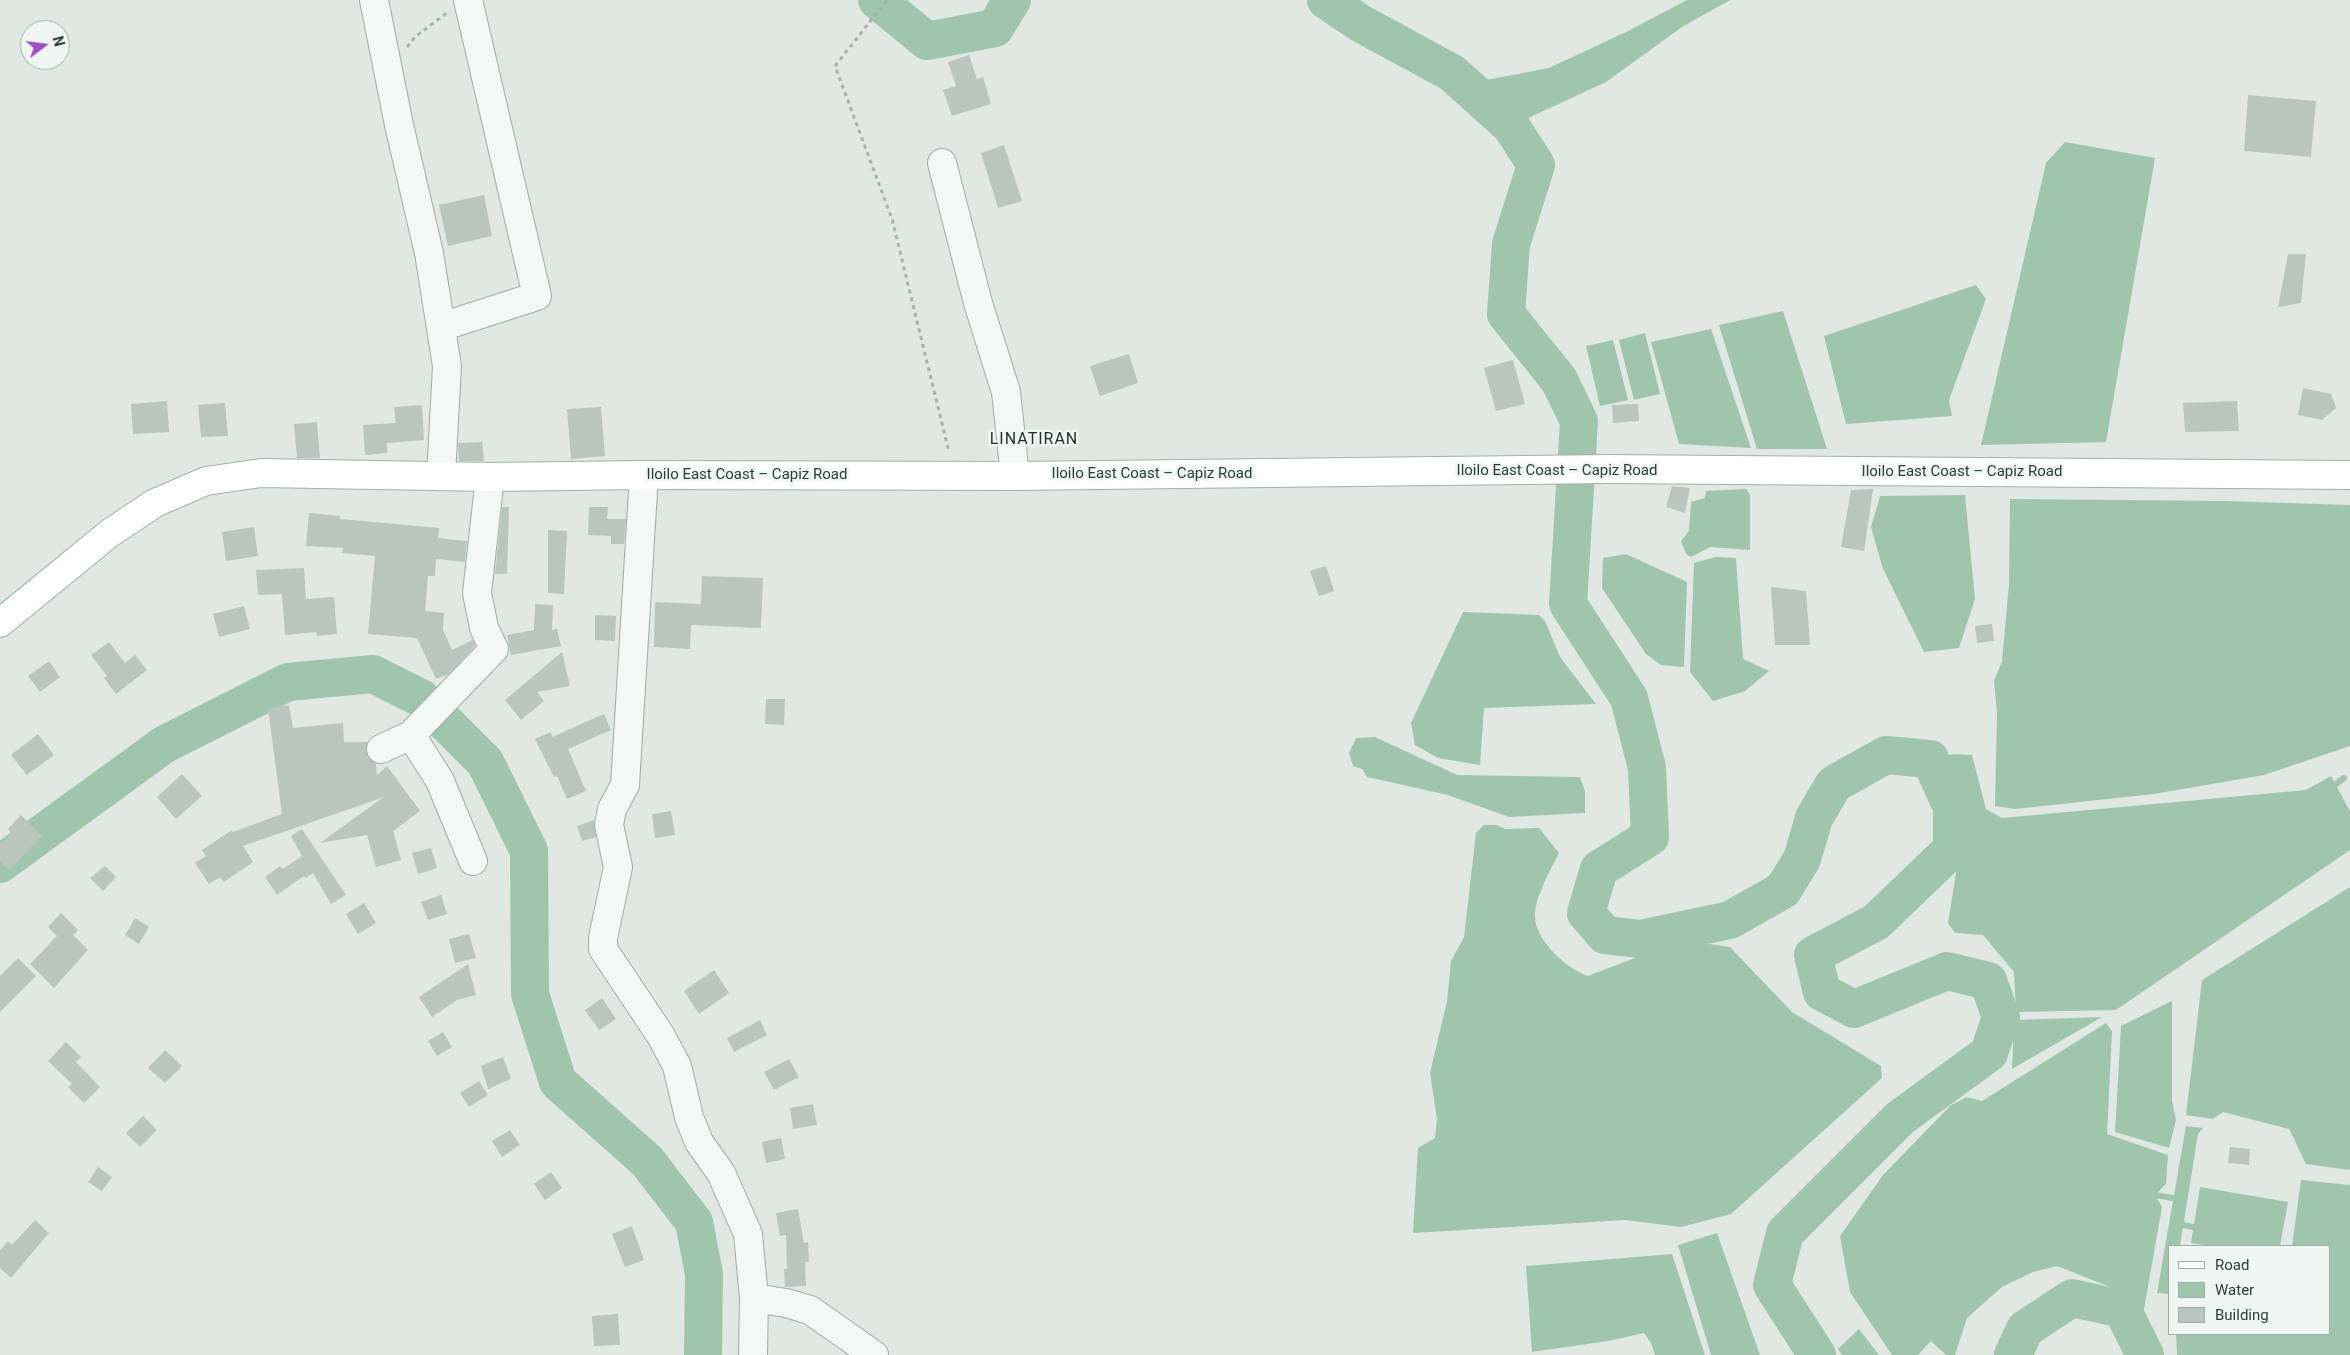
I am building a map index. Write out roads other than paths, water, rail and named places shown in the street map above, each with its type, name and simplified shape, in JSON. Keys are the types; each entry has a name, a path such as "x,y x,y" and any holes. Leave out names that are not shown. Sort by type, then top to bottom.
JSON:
{"main road":[{"name":"Iloilo East Coast – Capiz Road","path":"0,623 110,533 155,503 206,481 260,473 490,477 644,474 1015,476 1608,470 2350,475"}],"street":[{"path":"374,0 398,125 429,253 448,366 441,476"},
{"path":"441,327 538,296 458,3"},
{"path":"942,163 978,303 1006,392 1015,476"},
{"path":"644,474 624,785 612,810 609,825 618,867 603,938 603,949 661,1036 677,1066 689,1116 699,1142 721,1173 748,1234 754,1298 753,1355"},
{"path":"381,749 411,735 494,649 484,628 477,593 490,477"},
{"path":"411,735 440,781 473,861"},
{"path":"754,1298 786,1303 810,1310 874,1355"}],"water":[{"path":"1687,0 1730,0 1682,27 1606,82 1511,126 1486,80 1549,68 1628,31"},
{"path":"2065,142 2155,158 2106,442 1981,445 2046,163"},
{"path":"1976,285 1986,299 1949,400 1952,416 1846,424 1824,336"},
{"path":"1783,311 1827,449 1757,449 1719,325"},
{"path":"1711,329 1751,448 1679,444 1651,342"},
{"path":"1645,333 1660,394 1634,400 1619,340"},
{"path":"1613,340 1628,400 1600,406 1586,346"},
{"path":"1746,489 1750,495 1750,550 1710,547 1691,557 1686,554 1681,541 1689,531 1691,502 1705,498 1706,491"},
{"path":"1965,495 1975,599 1959,648 1924,652 1883,569 1871,527 1880,496"},
{"path":"2010,499 2224,501 2350,505 2350,746 2264,775 2154,794 2015,809 1995,806 1997,713 1994,681 2002,661 2009,584"},
{"path":"1626,554 1687,582 1684,667 1661,665 1646,654 1602,588 1603,558"},
{"path":"1715,557 1736,558 1743,659 1769,671 1745,691 1713,701 1690,672 1694,563"},
{"path":"1463,612 1539,615 1545,621 1560,657 1596,704 1484,708 1480,765 1438,758 1415,745 1411,723"},
{"path":"1375,737 1457,775 1580,777 1585,791 1585,813 1509,817 1448,795 1367,777 1362,769 1353,766 1349,753 1356,738"},
{"path":"1954,754 1972,755 1986,809 2002,818 2306,790 2331,776 2350,811 2350,850 2116,1010 2016,1012 2014,972 1983,935 1955,933 1948,923 1965,817 1944,756"},
{"path":"1484,825 1497,825 1505,829 1539,828 1559,853 1540,894 1535,918 1541,936 1547,945 1571,967 1588,976 1682,940 1730,947 1792,1012 1881,1066 1882,1078 1731,1214 1681,1227 1625,1220 1413,1233 1418,1148 1435,1138 1437,1119 1430,1073 1447,1001 1451,961 1464,937 1476,833"},
{"path":"2350,887 2350,1170 2306,1164 2289,1129 2223,1112 2213,1119 2186,1115 2202,980"},
{"path":"2172,1001 2172,1100 2176,1120 2169,1148 2115,1132 2121,1026"},
{"path":"2102,1017 2012,1069 2014,1020"},
{"path":"2106,1023 2112,1031 2107,1134 2168,1155 2166,1184 2155,1195 2162,1207 2143,1315 2118,1290 2057,1266 2033,1272 2002,1287 1967,1318 1955,1355 1946,1355 1931,1341 1918,1355 1892,1355 1850,1292 1840,1236 1883,1175 1951,1105 1967,1097 1982,1101"},
{"path":"2186,1126 2203,1128 2198,1134 2180,1245 2168,1245 2168,1294 2157,1293"},
{"path":"2301,1180 2350,1185 2350,1355 2177,1355 2176,1335 2330,1335 2330,1245 2292,1245"},
{"path":"2200,1187 2288,1202 2280,1245 2204,1245 2191,1243"},
{"path":"1717,1233 1760,1355 1711,1355 1678,1245"},
{"path":"1672,1254 1705,1355 1655,1355 1651,1343 1644,1333 1608,1341 1532,1352 1526,1266"},
{"path":"1859,1329 1879,1355 1842,1355 1838,1349"}],"waterway":[{"path":"877,0 927,41 995,28 1012,0"},
{"path":"1326,0 1360,23 1452,73 1511,126 1536,165 1511,244 1506,314 1559,380 1579,421 1568,604 1629,698 1647,768 1650,837 1599,869 1586,913 1605,935 1640,939 1730,920 1783,890 1802,859 1814,818 1834,784 1886,755 1930,759 1952,807 1952,849 1876,922 1813,955 1822,992 1854,1009 1947,971 1988,981 2001,1017 1989,1053 1900,1118 1785,1233 1772,1285 1817,1355"},
{"path":"0,864 165,744 288,682 373,674 421,698 485,762 529,851 530,994 558,1082 647,1161 694,1222 704,1274 703,1355"},
{"path":"2336,784 2344,778"},
{"path":"2155,1195 2172,1198"},
{"path":"2184,1225 2193,1227"},
{"path":"2013,1355 2025,1329 2072,1298 2122,1309 2145,1355"}],"district":[{"name":"LINATIRAN","path":"1034,440"}]}
